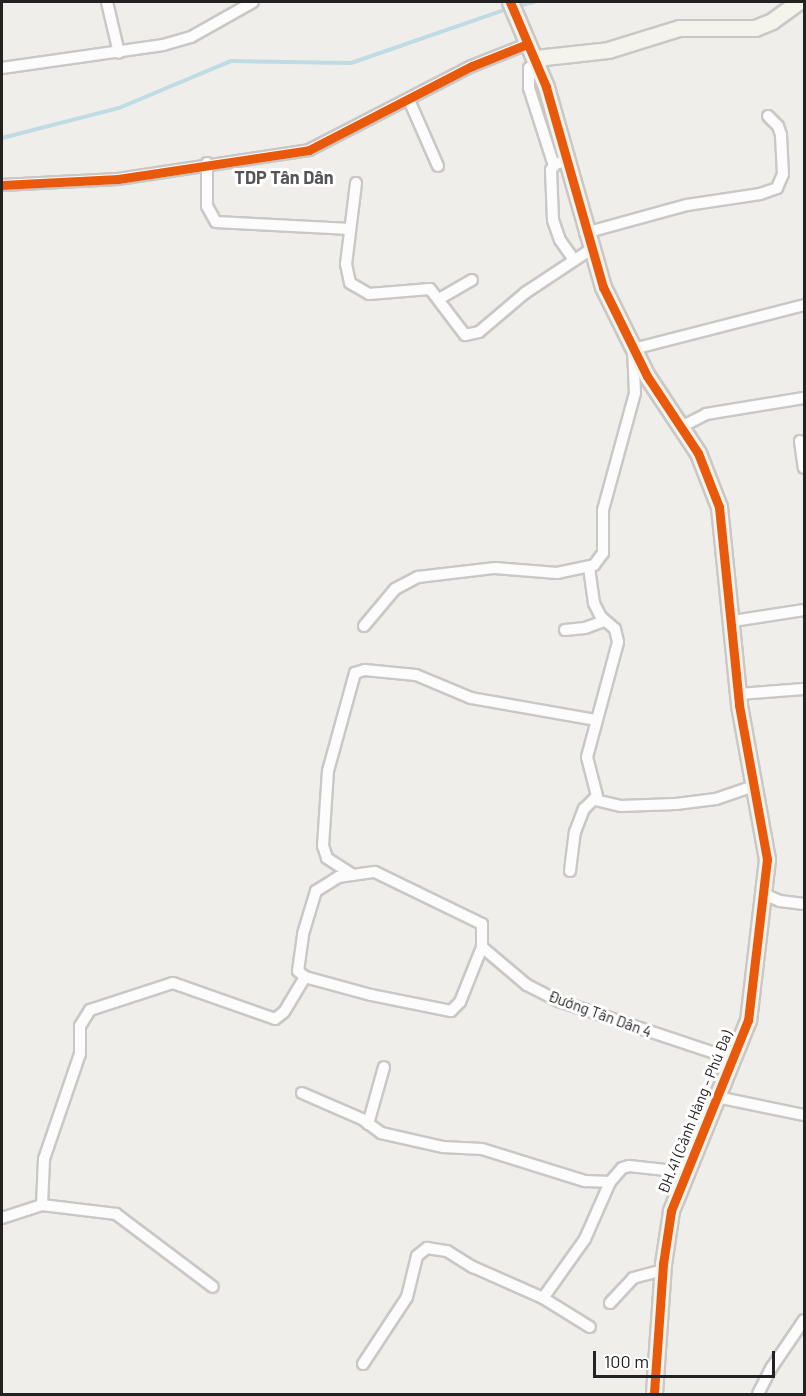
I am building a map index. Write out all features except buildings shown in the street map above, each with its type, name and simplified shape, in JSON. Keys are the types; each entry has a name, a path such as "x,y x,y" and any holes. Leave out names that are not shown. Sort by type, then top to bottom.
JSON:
{"street":[{"path":"107,2 119,53"},
{"path":"2,68 119,53 191,38 253,2"},
{"name":"ĐH.41 (Cảnh Hàng - Phú Đa)","path":"510,2 536,60 560,164 590,250 633,349 680,428 698,453 719,507 739,694 767,878 748,1020 684,1173 671,1211 663,1270 654,1395"},
{"path":"536,60 608,50 679,28 755,28 772,21 798,2"},
{"path":"2,185 118,179 207,163 309,150 472,66 527,44"},
{"path":"409,100 438,166"},
{"path":"585,233 649,214 760,194 777,188 783,174 781,135 778,126 768,116"},
{"path":"207,163 207,206 216,222 350,228"},
{"path":"560,164 551,174 554,224 574,260"},
{"path":"356,183 346,264 354,288 369,294 423,287 440,298 463,334 471,336 590,250"},
{"path":"440,298 472,280"},
{"path":"364,626 395,589 418,577 495,568 546,573 589,568 603,553 603,510 635,393 633,349 804,305"},
{"path":"680,428 706,414 804,398"},
{"path":"800,441 804,468"},
{"path":"589,568 594,603 604,621 615,629 618,642 587,757 596,800"},
{"path":"733,621 804,610"},
{"path":"564,630 585,628 604,621"},
{"path":"353,875 327,858 323,846 328,771 355,673 365,670 416,675 471,698 596,720"},
{"path":"739,694 804,689"},
{"path":"596,800 621,806 676,804 716,799 754,786"},
{"path":"570,871 575,832 584,809 596,800"},
{"path":"375,872 479,920 482,924 482,947 460,1002 452,1011 305,977 298,971 299,954 316,891 331,880 353,875 375,872"},
{"path":"764,894 780,901 804,903"},
{"name":"Đướng Tân Dân 4","path":"482,947 527,985 559,1001 732,1059"},
{"path":"42,1205 44,1159 80,1054 80,1026 90,1010 173,983 275,1019 284,1012 305,977"},
{"path":"368,1124 384,1068"},
{"path":"302,1093 368,1124 381,1133 401,1139 482,1149 585,1181 610,1182"},
{"path":"717,1097 804,1115"},
{"path":"543,1298 585,1239 610,1182 622,1168 628,1166 684,1173"},
{"path":"2,1218 42,1205 125,1218 213,1287"},
{"path":"363,1364 407,1297 417,1256 432,1246 543,1298 590,1328"},
{"path":"610,1303 633,1278 663,1270"},
{"path":"758,1395 772,1367 804,1320"}],"waterway":[{"path":"517,6 534,2"},
{"path":"2,138 119,108 231,61 351,63 510,8"}],"cycle path":[{"path":"510,2 546,87 603,287 647,376 698,453 719,507 739,705 767,859 748,1020 671,1211 663,1264 654,1394"},
{"path":"2,185 118,179 309,150 472,66 527,44"}],"district":[{"name":"TDP Tân Dân","path":"284,177"}]}
